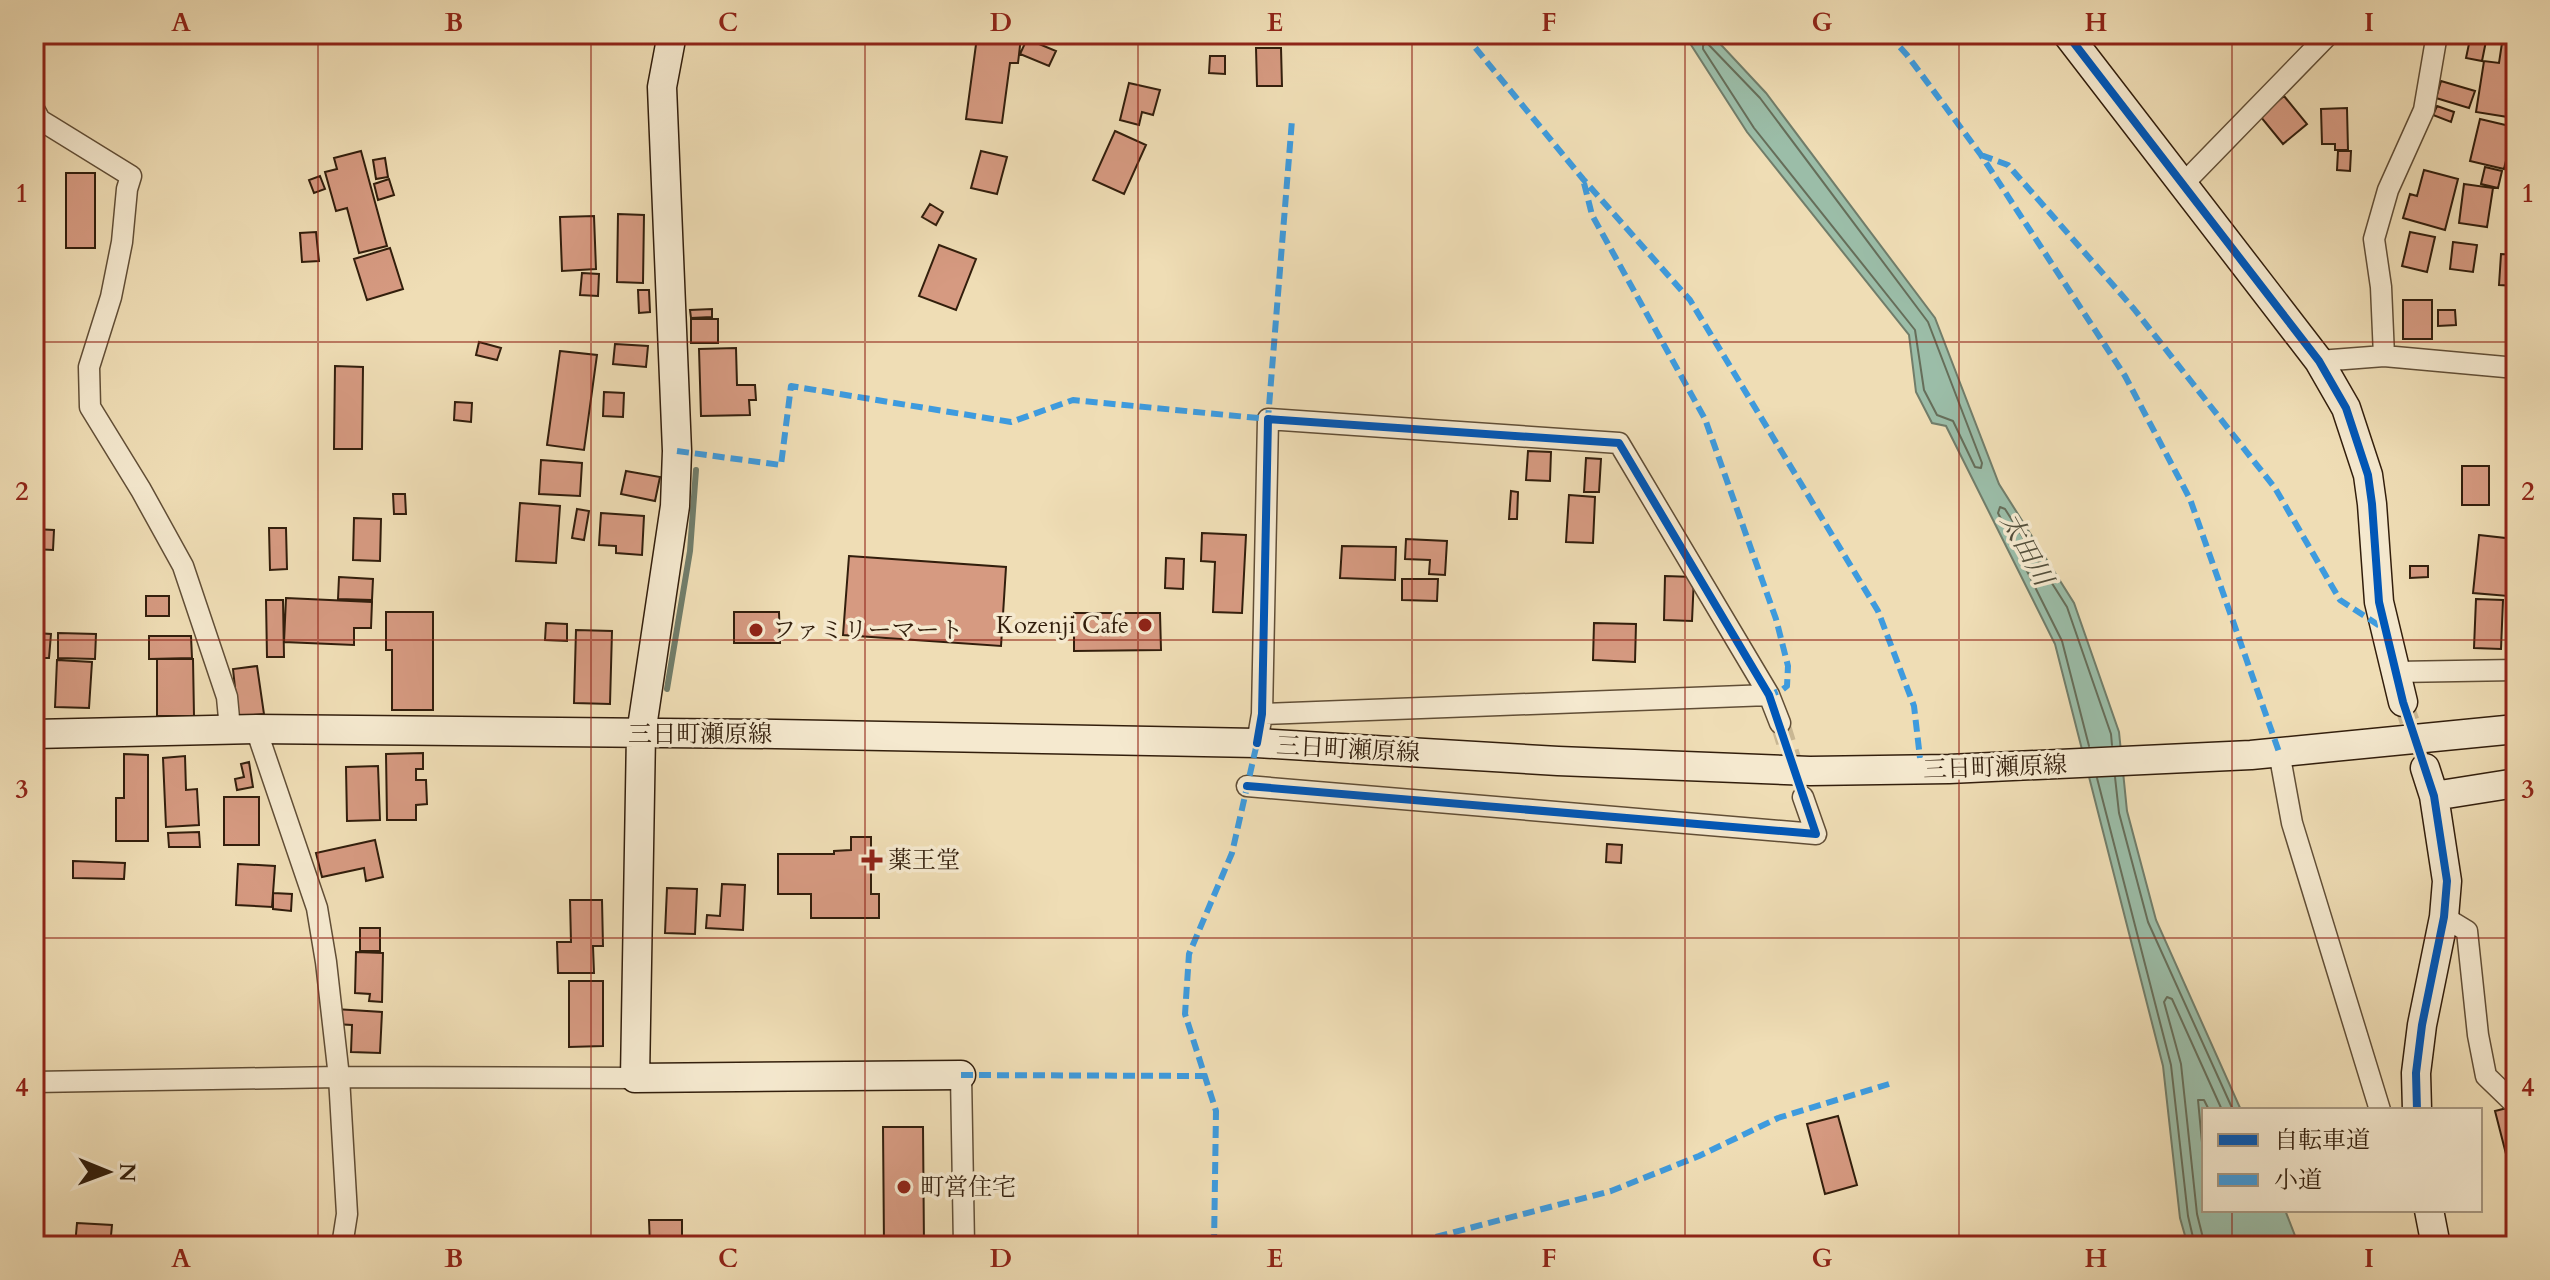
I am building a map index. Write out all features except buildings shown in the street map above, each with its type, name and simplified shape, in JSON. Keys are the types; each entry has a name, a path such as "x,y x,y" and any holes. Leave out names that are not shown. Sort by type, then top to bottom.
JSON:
{"street":[{"path":"635,1078 641,734 676,493 677,451 662,87 672,34"},
{"path":"2067,34 2319,361 2346,408 2368,475 2379,602 2403,702"},
{"path":"2184,183 2329,34"},
{"path":"2384,356 2381,287 2374,239 2388,190 2424,110 2437,34"},
{"path":"34,109 40,120 131,176 111,297 89,367 90,407 183,566 227,697 317,908 339,1077 347,1214 342,1246"},
{"path":"2319,361 2384,356 2516,368"},
{"path":"1257,743 1262,714 1268,419 1619,443 1769,695 1780,723"},
{"path":"2396,672 2516,670"},
{"path":"1262,714 1769,695"},
{"name":"三日町瀬原線","path":"34,734 243,729 1257,743 1558,761 1810,771 1949,769 2251,755 2516,729"},
{"path":"2279,752 2292,823 2379,1108"},
{"path":"2417,1108 2416,1073 2422,1025 2444,917 2447,881 2434,796 2425,768"},
{"path":"2434,796 2516,783"},
{"path":"1247,786 1816,834 1803,797"},
{"path":"2444,917 2467,931 2478,1035 2486,1076 2516,1105"},
{"path":"34,1082 339,1077 961,1075 964,1246"},
{"path":"2429,1212 2436,1246"}],"water":[{"name":"太田川","path":"1684,34 1711,34 1766,93 1935,318 1999,484 2074,603 2119,732 2127,811 2156,920 2240,1108 2202,1108 2202,1212 2286,1212 2299,1246 2188,1246 2180,1218 2163,1066 2055,644 1946,426 1932,423 1916,392 1909,335 1747,132"}],"waterway":[{"path":"667,689 690,551 696,470"}],"tunnel":[{"path":"2403,702 2420,752"},
{"path":"1780,723 1798,781"}],"marked path":[{"path":"1464,34 1583,179 1690,300 1878,611 1914,706 1920,758"},
{"path":"1888,34 1981,155 2125,376 2190,499 2279,752"},
{"path":"677,451 781,465 791,386 1011,422 1073,400 1268,419 1292,120"},
{"path":"1981,155 2008,165 2134,309 2275,488 2340,600 2386,630"},
{"path":"1584,183 1592,215 1705,419 1776,619 1788,666 1787,686 1769,695"},
{"path":"1214,1246 1216,1111 1185,1014 1189,954 1232,853 1257,743"},
{"path":"961,1075 1206,1076"},
{"path":"1401,1246 1611,1191 1699,1156 1778,1118 1889,1084"}],"cycle path":[{"path":"2067,34 2319,361 2346,408 2368,475 2379,602 2403,702 2434,796 2447,881 2444,917 2422,1025 2416,1073 2417,1108"},
{"path":"1247,786 1816,834 1769,695 1619,443 1268,419 1262,714 1257,743"}],"place":[{"name":"Kozenji Cafe","path":"1145,625"},
{"name":"ファミリーマート","path":"756,630"},
{"name":"薬王堂","path":"872,860"},
{"name":"町営住宅","path":"904,1187"}]}
